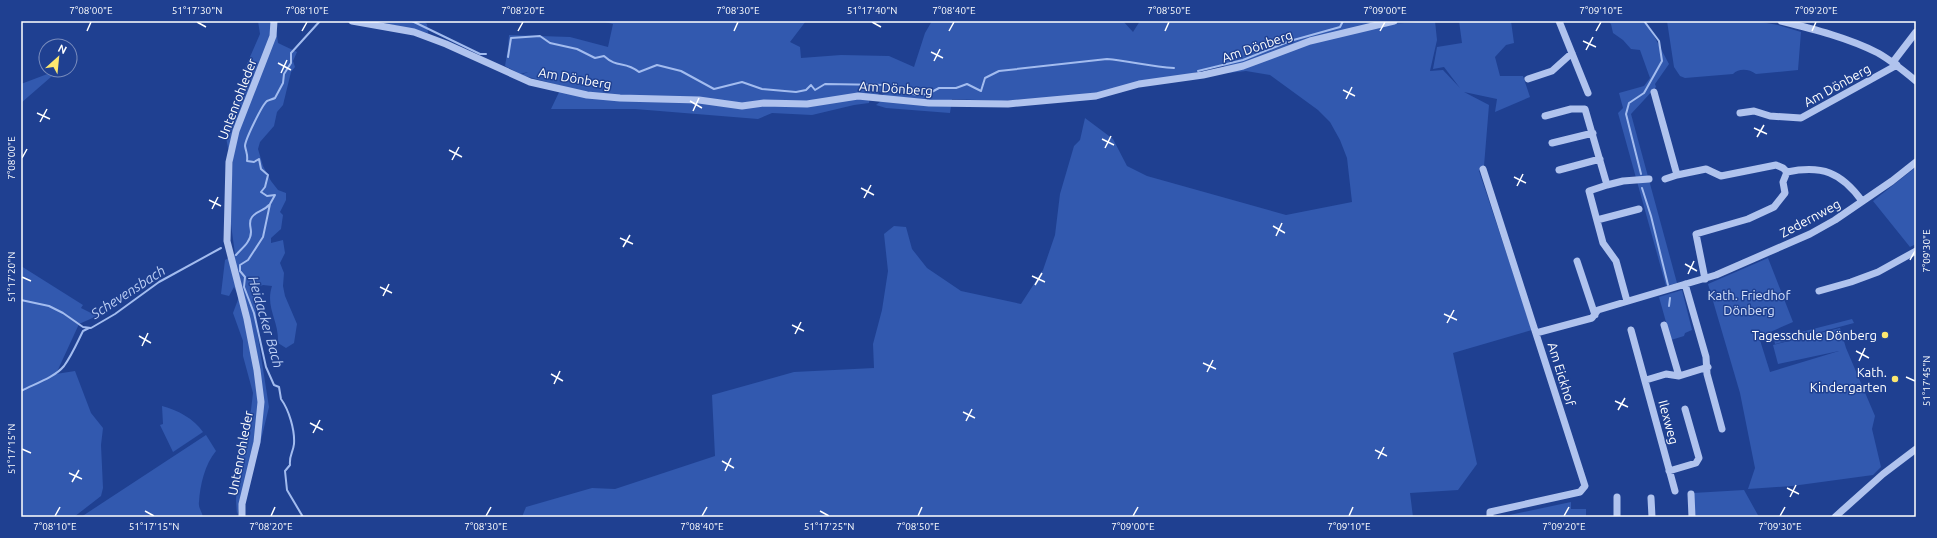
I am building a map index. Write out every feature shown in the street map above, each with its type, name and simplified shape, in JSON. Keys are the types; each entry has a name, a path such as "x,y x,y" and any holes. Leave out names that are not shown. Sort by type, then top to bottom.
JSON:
{"street":[{"name":"Untenrohleder","path":"242,517 242,504 257,442 262,402 258,370 247,319 227,241 229,162 236,132 273,36 274,21"},
{"name":"Am Dönberg","path":"352,21 414,32 446,44 530,82 587,95 620,98 699,100 742,106 764,103 807,104 858,96 929,103 1008,104 1096,96 1139,84 1203,75 1243,66 1310,41 1394,21"},
{"path":"1559,21 1588,93"},
{"name":"Am Dönberg","path":"1781,21 1861,46 1895,63 1916,80"},
{"path":"1895,63 1916,32"},
{"path":"1528,79 1552,71 1572,53"},
{"name":"Am Dönberg","path":"1740,113 1754,111 1770,116 1801,118 1895,63"},
{"path":"1654,92 1677,175"},
{"path":"1544,116 1571,108 1585,109 1593,132 1607,185"},
{"path":"1552,143 1593,132"},
{"path":"1559,170 1600,159"},
{"name":"Zedernweg","path":"1536,333 1592,318 1598,310 1716,276 1810,234 1862,202 1916,162"},
{"path":"1665,179 1677,175 1706,170 1721,176 1776,165 1783,168 1787,172"},
{"name":"Am Eickhof","path":"1483,169 1585,486 1580,492 1490,512 1490,517"},
{"path":"1787,172 1811,169 1834,174 1854,189 1862,202"},
{"path":"1705,279 1696,234 1748,218 1777,205 1785,193 1783,182 1787,172"},
{"path":"1627,301 1616,261 1603,243 1589,191 1623,181 1649,179"},
{"path":"1597,220 1639,209"},
{"path":"1819,291 1851,282 1878,272 1916,251"},
{"path":"1577,261 1594,315"},
{"path":"1685,284 1708,367 1707,374 1722,430"},
{"path":"1664,325 1679,376"},
{"name":"Ilexweg","path":"1631,330 1646,380 1675,491"},
{"path":"1646,380 1666,374 1679,376 1708,367"},
{"name":"Ilexweg","path":"1669,471 1696,463 1698,458 1685,409"},
{"path":"1836,517 1874,482 1916,449"},
{"path":"1691,494 1692,517"},
{"path":"1617,497 1617,517"},
{"path":"1651,498 1652,517"}],"green space":[{"path":"258,21 275,21 278,43 297,52 293,61 295,67 291,72 283,105 277,112 274,126 260,142 258,149 263,166 271,181 278,190 286,193 286,200 280,212 283,215 281,229 271,238 271,243 283,240 285,253 280,263 284,273 283,286 285,296 297,324 294,343 286,348 278,343 278,335 270,301 272,286 263,285 255,288 257,331 269,407 260,444 237,515 236,501 239,451 251,410 253,393 243,356 243,341 233,313 239,297 234,287 229,296 221,294 225,260 235,254 230,217 233,153 228,148 224,127 239,90 246,66 260,34"},
{"path":"376,21 424,21 427,24 428,33"},
{"path":"601,21 806,21 790,42 800,47 801,58 841,55 889,56 914,67 925,33 932,21 1123,21 1133,32 1140,21 1383,21 1402,23 1435,21 1437,40 1430,71 1443,70 1460,88 1444,67 1433,69 1437,47 1462,43 1459,21 1511,21 1514,43 1506,45 1495,57 1500,76 1523,76 1530,97 1495,112 1497,99 1464,92 1489,105 1484,166 1479,171 1532,330 1453,353 1477,464 1458,490 1410,493 1413,517 522,517 526,507 592,488 615,489 715,456 712,395 794,372 874,368 873,344 882,310 888,271 884,234 894,226 906,227 912,249 927,268 961,291 1021,304 1043,270 1055,235 1060,194 1074,146 1080,140 1085,118 1113,139 1127,166 1147,176 1286,215 1352,202 1347,158 1340,140 1330,122 1318,110 1270,75 1246,71 1228,73 1223,64 1190,74 1138,83 1095,94 1001,101 952,99 950,113 886,108 876,105 886,97 879,91 878,96 870,96 869,103 812,115 772,113 758,119 635,109 551,109 562,86 521,75 528,72 520,74 505,66 509,35 570,37 608,47 613,24"},
{"path":"1608,21 1646,21 1669,64 1655,84 1656,87 1631,114 1677,283 1666,286 1618,113 1623,108 1619,93 1644,86 1650,78 1640,50 1631,49 1623,40 1613,33 1611,24"},
{"path":"1667,21 1755,21 1778,25 1801,32 1798,70 1756,74 1747,70 1741,70 1733,74 1685,78 1680,76 1674,67"},
{"path":"38,78 50,78 21,103 21,84"},
{"path":"1916,167 1916,244 1910,247 1873,201"},
{"name":"Kath. Friedhof Dönberg","path":"1768,258 1793,322 1759,337 1770,372 1839,351 1778,364 1773,345 1840,328 1846,348 1875,416 1872,429 1881,467 1873,475 1792,486 1748,489 1755,468 1740,393 1708,284"},
{"path":"21,266 83,305 81,308 97,316 79,324 56,374 75,371 91,413 103,428 101,445 103,488 101,496 74,517 21,517"},
{"path":"1682,290 1692,330 1685,333 1684,336 1671,340 1659,297"},
{"path":"1852,319 1854,323 1775,344 1774,339"},
{"path":"162,406 185,416 195,423 203,432 173,452 160,425 163,424"},
{"path":"206,435 216,451 206,468 201,489 199,504 203,517 81,517"},
{"path":"1744,490 1759,517 1694,517 1693,493"},
{"path":"1571,502 1571,509 1586,509 1586,517 1500,517"}],"waterway":[{"name":"Heidacker Bach","path":"303,517 287,490 285,471 290,465 290,459 294,447 291,420 281,399 279,387 274,385 266,367 254,313 244,287 245,277 240,271 240,265 248,260 263,237 270,204 275,195 267,196 261,192 265,187 268,175 261,169 259,159 254,162 247,161 245,146 261,109 267,101 275,98 283,83 284,74 291,63 291,53 320,21"},
{"path":"412,21 480,54 486,54"},
{"path":"1198,71 1243,60 1290,41 1340,27 1343,21"},
{"path":"1641,174 1626,114 1629,103 1644,93 1662,61 1659,41 1644,21"},
{"path":"508,57 511,38 540,36 550,43 577,49 595,58 604,56 617,64 629,66 639,72 657,65 681,71 714,89 742,82 762,89 796,92 806,90 811,85 815,90 825,84 887,85"},
{"path":"899,88 916,95 928,94 939,88 956,88 967,84 981,91 985,78 999,71 1107,59 1174,68"},
{"path":"1642,188 1651,216 1668,285"},
{"name":"Schevensbach","path":"236,255 251,236 250,223 252,217 269,205"},
{"name":"Schevensbach","path":"21,300 49,306 63,313 83,327 91,328 115,314 159,282 221,248"},
{"path":"1669,306 1670,298"},
{"path":"21,391 60,370 70,358 83,331 89,328"}],"place":[{"name":"Tagesschule Dönberg","path":"1885,335"},
{"name":"Kath. Kindergarten","path":"1895,379"}]}
